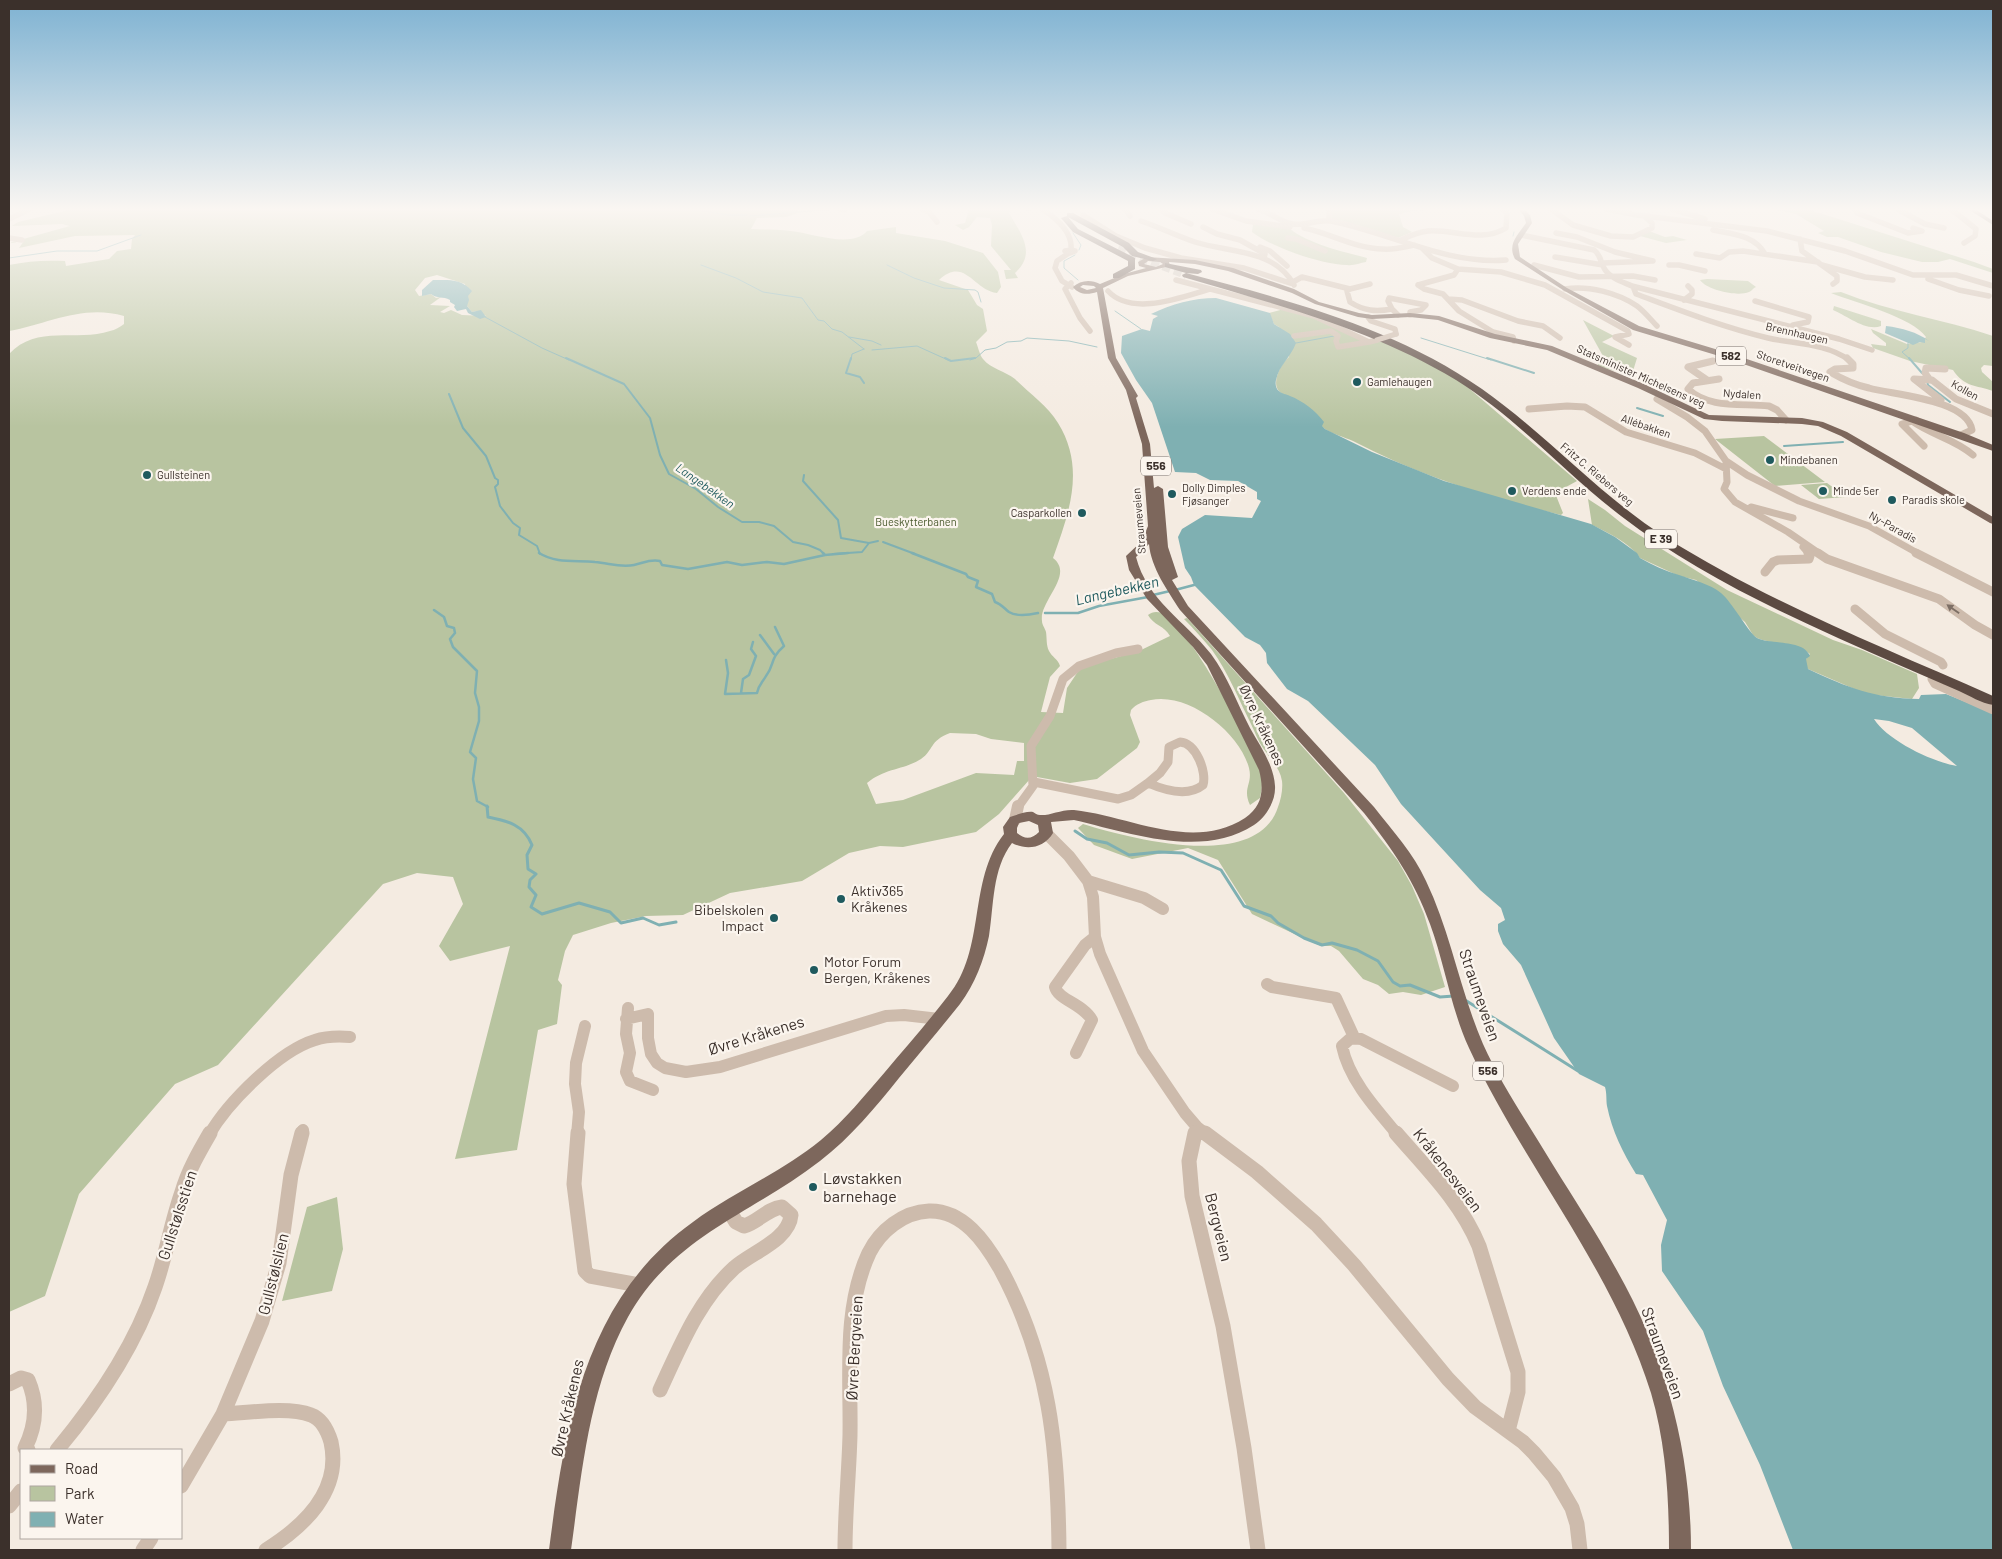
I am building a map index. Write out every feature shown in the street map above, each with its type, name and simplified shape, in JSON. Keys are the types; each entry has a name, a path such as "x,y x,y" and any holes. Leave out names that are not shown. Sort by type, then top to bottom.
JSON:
{"highway":[{"name":"E 39","path":"1200,282 1306,310"},
{"name":"Fritz C. Riebers veg","path":"1214,282 1306,310 1386,339 1419,355 1464,381 1504,411 1622,512 1712,570 1804,617 1993,701"},
{"name":"Fritz C. Riebers veg","path":"1220,282 1328,309 1407,344 1466,376 1513,410 1596,482 1632,510 1704,557 1811,612 1993,692"},
{"name":"E 39","path":"1233,282 1328,309"}],"main road":[{"path":"1083,285 1095,282"},
{"path":"1085,291 1092,292 1112,282"},
{"name":"Statsminister Michelsens veg","path":"1282,282 1293,284 1311,300 1328,309 1368,317 1410,315 1446,320 1482,333 1563,353 1652,390 1707,417 1816,423 1838,431 1993,520"},
{"name":"Storetveitvegen","path":"1555,282 1617,320 1646,332 1732,357 1961,435 1993,448"},
{"path":"1083,285 1100,288"},
{"path":"1083,285 1085,291 1103,304"},
{"name":"Straumeveien","path":"1100,288 1112,358 1136,398 1153,444 1159,550"},
{"name":"Straumeveien","path":"1130,390 1146,444 1152,526 1159,550 1182,595 1211,635 1379,822 1404,856 1419,880 1438,926 1460,1004 1476,1046 1498,1089 1610,1275 1645,1349 1661,1394 1671,1439 1679,1492 1680,1550"},
{"path":"1132,558 1133,553 1146,542 1152,526"},
{"path":"1132,558 1159,550"},
{"name":"Øvre Kråkenes","path":"560,1550 579,1425 597,1360 622,1310 639,1285 675,1247 728,1209 804,1163 828,1144 863,1109 964,984 976,960 993,871 1016,838 1031,843 1062,821 1084,818 1178,836 1207,837 1228,833 1249,822 1263,809 1269,787 1264,768 1219,677 1194,641 1142,587 1132,567 1132,558"},
{"path":"1016,838 1010,827 1020,818 1046,833"}],"street":[{"path":"1066,282 1069,284 1083,285"},
{"path":"1184,282 1314,316 1369,342"},
{"path":"1286,282 1293,284 1296,282"},
{"path":"1323,282 1350,288 1370,284"},
{"path":"1429,282 1418,285 1424,289 1441,293 1459,311 1493,332 1513,337 1514,341"},
{"path":"1533,282 1552,288 1628,331 1628,334 1615,338 1629,345"},
{"path":"1624,282 1637,288 1790,326 1872,350"},
{"path":"1833,284 1837,282"},
{"path":"1938,282 1959,290 1989,296"},
{"path":"1979,282 1993,286"},
{"path":"1069,284 1065,289 1080,318 1090,331"},
{"path":"1684,300 1692,294 1692,290 1688,286"},
{"path":"1108,291 1127,301 1154,303 1211,288"},
{"path":"1350,288 1347,291 1350,301 1358,307 1375,312 1392,308"},
{"path":"1568,289 1585,288 1601,290 1634,305 1657,326"},
{"name":"Brennhaugen","path":"1637,288 1634,289 1636,294 1687,314 1769,338 1801,343 1842,355 1853,364 1853,368 1835,369 1830,372 1855,384 1875,390 1944,402 1957,410 1972,427 1972,430 1961,435"},
{"path":"1127,301 1140,296"},
{"path":"1398,315 1388,303 1389,298 1426,305 1421,310 1410,312 1410,315"},
{"path":"1448,299 1462,300 1518,321 1543,326 1560,338"},
{"path":"1755,301 1781,305 1809,317 1808,322 1790,326"},
{"path":"1294,336 1331,332 1338,336 1336,341 1338,347 1369,342 1398,332 1395,329 1371,321 1368,317"},
{"path":"1839,339 1878,344"},
{"name":"Nydalen","path":"1707,380 1688,368 1713,360"},
{"name":"Kollen","path":"1946,369 1931,367 1926,368 1926,373 1930,380 1956,399 1993,414"},
{"name":"Nydalen","path":"1719,379 1690,384 1688,390 1696,396 1709,401 1769,406 1777,410 1786,420"},
{"name":"Kollen","path":"1930,380 1914,379 1944,402"},
{"name":"Ny-Paradis","path":"1656,399 1687,417 1704,432 1726,461 1747,475 1799,501 1870,526 1912,551 1993,592"},
{"name":"Allébakken","path":"1529,409 1568,406 1585,407 1626,432 1695,453 1726,469"},
{"path":"1914,420 1902,424 1924,446"},
{"name":"Storetveitvegen","path":"1914,420 1921,429 1958,445 1973,455"},
{"path":"1726,461 1726,492 1735,502 1792,535 1814,552 1827,559 1939,599 1975,625 1993,635"},
{"path":"1725,486 1735,497 1752,507 1793,518"},
{"path":"1765,572 1773,562 1778,560 1805,560 1810,558 1807,551 1792,535"},
{"path":"1855,609 1885,634 1941,662 1943,666"},
{"path":"1020,818 1016,810 1031,790 1034,782 1031,746 1050,716 1063,679 1079,666 1116,653 1138,649"},
{"path":"1932,679 1932,683 1993,710"},
{"path":"1034,782 1118,799 1131,796 1166,764 1168,749 1177,742 1183,742 1188,745 1205,774 1203,783 1189,792 1172,791 1147,783"},
{"path":"1046,833 1074,862 1088,881 1094,904 1095,937 1100,954 1143,1051 1169,1091 1197,1127 1257,1172 1316,1224 1354,1265 1448,1379 1475,1407 1534,1453 1563,1491 1577,1524 1580,1550"},
{"path":"1088,881 1144,898 1163,909"},
{"path":"1076,1053 1092,1020 1088,1010 1060,996 1056,992 1055,987 1085,945 1095,937"},
{"path":"1268,984 1272,987 1336,998 1354,1037 1369,1042 1454,1086"},
{"name":"Øvre Kråkenes","path":"653,1090 630,1081 626,1072 630,1053 626,1034 627,1013 648,1014 648,1041 655,1060 669,1070 682,1073 698,1072 720,1067 886,1016 931,1016 938,1018"},
{"path":"585,1026 576,1063 576,1084 580,1112 574,1184 585,1271 590,1276 639,1285"},
{"name":"Gullstølsstien","path":"58,1449 97,1398 128,1346 150,1300 182,1189 200,1149 231,1103 288,1052 310,1041 336,1035 350,1037"},
{"name":"Kråkenesveien","path":"1354,1037 1346,1041 1342,1048 1342,1056 1393,1130 1460,1209 1477,1242 1518,1372 1518,1392 1508,1431"},
{"name":"Bergveien","path":"1197,1127 1190,1144 1192,1190 1228,1349 1258,1550"},
{"name":"Gullstølslien","path":"182,1484 223,1414 262,1321 279,1262 292,1185 291,1175 303,1130"},
{"path":"660,1390 696,1318 720,1283 747,1258 783,1235 791,1223 791,1215 782,1207 777,1207 752,1224 744,1226 736,1222 728,1209"},
{"name":"Øvre Bergveien","path":"845,1550 853,1322 859,1282 868,1254 884,1230 905,1216 933,1211 959,1220 969,1227 983,1242 1011,1287 1029,1326 1040,1361 1052,1416 1057,1481 1059,1550"},
{"path":"9,1384 21,1378 28,1380 33,1388 35,1407 31,1437 25,1448 26,1449"},
{"path":"223,1414 284,1412 311,1415 320,1421 328,1433 333,1446 332,1464 327,1485 316,1507 297,1529 266,1550"},
{"path":"9,1506 20,1492"},
{"path":"143,1550 150,1539"}],"green space":[{"name":"Bueskytterbanen","path":"9,282 422,282 415,290 419,296 431,294 436,298 441,297 430,305 450,306 440,312 444,313 451,310 462,315 486,316 478,311 472,312 467,306 465,284 458,282 944,282 968,290 977,305 983,309 987,331 976,342 982,358 990,365 1015,379 1049,411 1058,423 1071,457 1073,474 1069,507 1053,558 1059,565 1060,572 1055,588 1043,613 1042,621 1046,632 1048,649 1060,666 1050,677 1041,712 1063,713 1067,688 1079,670 1139,651 1170,636 1148,615 1154,612 1162,613 1187,638 1232,711 1260,771 1262,784 1260,798 1250,805 1247,794 1250,778 1249,768 1244,755 1224,729 1211,718 1181,702 1166,699 1148,700 1138,704 1131,710 1130,715 1140,742 1137,748 1097,779 1070,783 1037,777 1030,779 999,814 976,832 903,847 880,846 849,853 802,881 730,893 683,915 646,916 611,923 573,935 565,951 558,980 562,985 557,1024 538,1030 517,1150 455,1159 510,946 450,961 439,946 463,904 453,877 417,873 383,884 218,1065 175,1084 79,1194 45,1296 9,1312 9,354 20,345 44,336 84,335 112,331 124,324 124,316 94,312 66,316 9,331","holes":["950,733 976,734 991,739 1024,743 1024,761 1017,761 1014,775 976,773 903,800 876,804 867,783 874,778 915,763 925,756 935,742 943,736"]},
{"path":"975,282 1000,282 1001,287 997,293 982,287"},
{"path":"1702,282 1749,282 1756,287 1750,292 1737,294 1715,290"},
{"path":"1841,292 1879,305 1993,336 1993,366 1984,365 1981,368 1982,372 1993,382 1993,391 1966,383 1953,370 1910,361 1873,348 1871,344 1886,346 1886,343 1873,333 1871,329 1907,344 1922,342 1926,337 1909,323 1883,311 1831,293"},
{"path":"1834,306 1881,321 1881,326 1869,327 1863,325 1833,310"},
{"name":"Gamlehaugen","path":"1284,309 1302,313 1368,343 1385,341 1458,379 1577,481 1555,493 1563,513 1561,515 1534,508 1428,475 1325,429 1295,400 1281,393 1277,387 1278,373 1289,357 1279,327 1274,324 1269,313"},
{"path":"1583,320 1614,336 1602,342 1637,358 1633,371 1625,374 1597,366 1603,356"},
{"name":"Mindebanen","path":"1764,436 1825,482 1775,486 1715,439"},
{"name":"Minde 5er","path":"1827,483 1846,497 1819,499 1801,485"},
{"path":"1588,499 1625,526 1727,590 1833,640 1862,650 1917,674 1919,688 1912,699 1874,695 1859,691 1808,669 1806,667 1806,659 1810,654 1804,650 1757,638 1745,622 1696,580 1679,576 1640,558 1630,547 1592,525"},
{"path":"1187,618 1344,793 1398,861 1412,886 1424,914 1445,987 1421,995 1403,992 1389,994 1378,985 1363,979 1339,951 1331,946 1321,946 1252,914 1218,860 1188,848 1132,859 1094,845 1078,828 1083,824 1130,837 1159,842 1190,846 1219,845 1245,839 1265,827 1278,807 1282,787 1279,772 1263,748 1223,667 1212,650 1184,619"},
{"path":"337,1197 343,1249 332,1291 282,1301 307,1207"}],"water":[{"path":"431,282 459,282 472,291 468,296 467,306 472,312 481,310 486,317 480,319 468,313 466,309 457,311 454,307 455,305 450,300 431,294 422,296 422,290"},
{"path":"1216,298 1270,313 1274,324 1290,334 1296,343 1282,365 1276,382 1276,388 1281,393 1289,395 1313,410 1324,422 1322,426 1325,429 1372,452 1444,481 1591,524 1615,537 1645,561 1717,590 1725,597 1757,638 1801,647 1810,656 1806,659 1808,669 1836,682 1888,697 1919,699 1921,695 1946,694 1993,713 1993,1550 1793,1550 1760,1465 1723,1386 1703,1331 1662,1271 1661,1245 1667,1220 1643,1175 1636,1174 1618,1142 1609,1115 1605,1087 1579,1074 1554,1038 1521,965 1503,944 1498,931 1498,924 1505,920 1501,908 1480,890 1401,804 1375,765 1308,701 1287,689 1267,663 1266,653 1260,645 1245,637 1194,585 1185,568 1178,537 1182,529 1205,515 1252,518 1261,501 1257,499 1257,492 1238,481 1210,480 1196,473 1175,472 1152,403 1121,353 1122,336 1142,329 1150,331 1153,319 1158,316 1151,314 1159,310 1183,302","holes":["1874,719 1889,721 1912,728 1957,766 1935,760 1911,749 1889,735"]},
{"path":"1886,326 1909,331 1919,335 1929,341 1925,339 1925,343 1920,342 1913,345 1885,333"}],"waterway":[{"path":"743,282 763,292 802,298 818,320 824,321 832,329 842,332 864,349 852,354 851,360"},
{"path":"925,282 944,288 975,290 978,292 981,302"},
{"path":"1115,311 1141,329"},
{"name":"Langebekken","path":"485,317 542,348 569,360"},
{"path":"1296,343 1334,336"},
{"path":"849,337 872,341 881,345"},
{"path":"970,360 976,358 985,350 996,348 1007,342 1021,341 1027,338 1069,341 1097,347"},
{"path":"1421,338 1491,360"},
{"path":"1908,343 1908,348 1902,352 1910,359"},
{"path":"872,350 917,346 948,360"},
{"name":"Langebekken","path":"566,358 624,384 650,418 660,455 669,474 696,489 718,507 742,522 759,522 774,526 793,542 808,545 820,550 825,555"},
{"path":"851,358 846,373 860,377 864,383"},
{"path":"945,358 951,361 975,358"},
{"path":"1487,358 1534,373"},
{"path":"1910,359 1922,373"},
{"path":"1927,381 1928,385 1950,402"},
{"path":"449,394 463,428 486,456 495,478 498,480 498,484 495,487 500,506 513,523 520,528 519,535 537,546 540,553"},
{"path":"1637,408 1663,416"},
{"path":"1784,446 1843,442"},
{"path":"804,475 803,481 838,520 841,538 869,543"},
{"name":"Langebekken","path":"869,543 878,541"},
{"name":"Langebekken","path":"883,542 915,554"},
{"name":"Langebekken","path":"833,554 862,552 869,543"},
{"path":"540,553 559,560 595,562 619,566 660,561 662,565 688,569 727,562 742,565 767,562 784,564 825,555"},
{"name":"Langebekken","path":"825,555 848,553"},
{"name":"Langebekken","path":"912,553 966,574 968,577 978,581 976,587 992,594 995,602 1012,614 1038,613"},
{"name":"Langebekken","path":"1175,590 1194,585"},
{"name":"Langebekken","path":"1153,595 1170,591"},
{"name":"Langebekken","path":"1045,613 1078,613 1099,606 1148,597"},
{"path":"434,610 444,617 447,626 454,628 455,633 450,639 453,647 477,671 475,693 479,707 479,721 470,752 476,758 473,779 477,801 487,806"},
{"path":"726,660 728,673 725,694 757,693 769,672 774,658 784,646 775,627"},
{"path":"760,635 774,654"},
{"path":"741,693 743,679 749,675 756,656 751,649 753,642"},
{"path":"487,806 488,817 502,820 520,828 529,838 532,845 527,855 528,869 536,874 530,880 529,887 536,895 531,907 542,914 579,903 610,912 621,923 643,918 659,925 676,922"},
{"path":"1075,831 1087,839 1107,843 1129,855 1159,852 1183,853 1221,870 1244,906 1271,916 1278,923 1304,938 1322,945 1332,943 1357,950 1378,961 1393,982 1400,986 1410,985 1440,997 1454,996"},
{"path":"1465,1000 1578,1071"}],"place":[{"name":"Gamlehaugen","path":"1357,382"},
{"name":"Mindebanen","path":"1770,460"},
{"name":"Gullsteinen","path":"147,475"},
{"name":"Verdens ende","path":"1512,491"},
{"name":"Minde 5er","path":"1823,491"},
{"name":"Dolly Dimples Fjøsanger","path":"1172,494"},
{"name":"Paradis skole","path":"1892,500"},
{"name":"Casparkollen","path":"1082,513"},
{"name":"Aktiv365 Kråkenes","path":"841,899"},
{"name":"Bibelskolen Impact","path":"774,918"},
{"name":"Motor Forum Bergen, Kråkenes","path":"814,970"},
{"name":"Løvstakken barnehage","path":"813,1187"}]}
